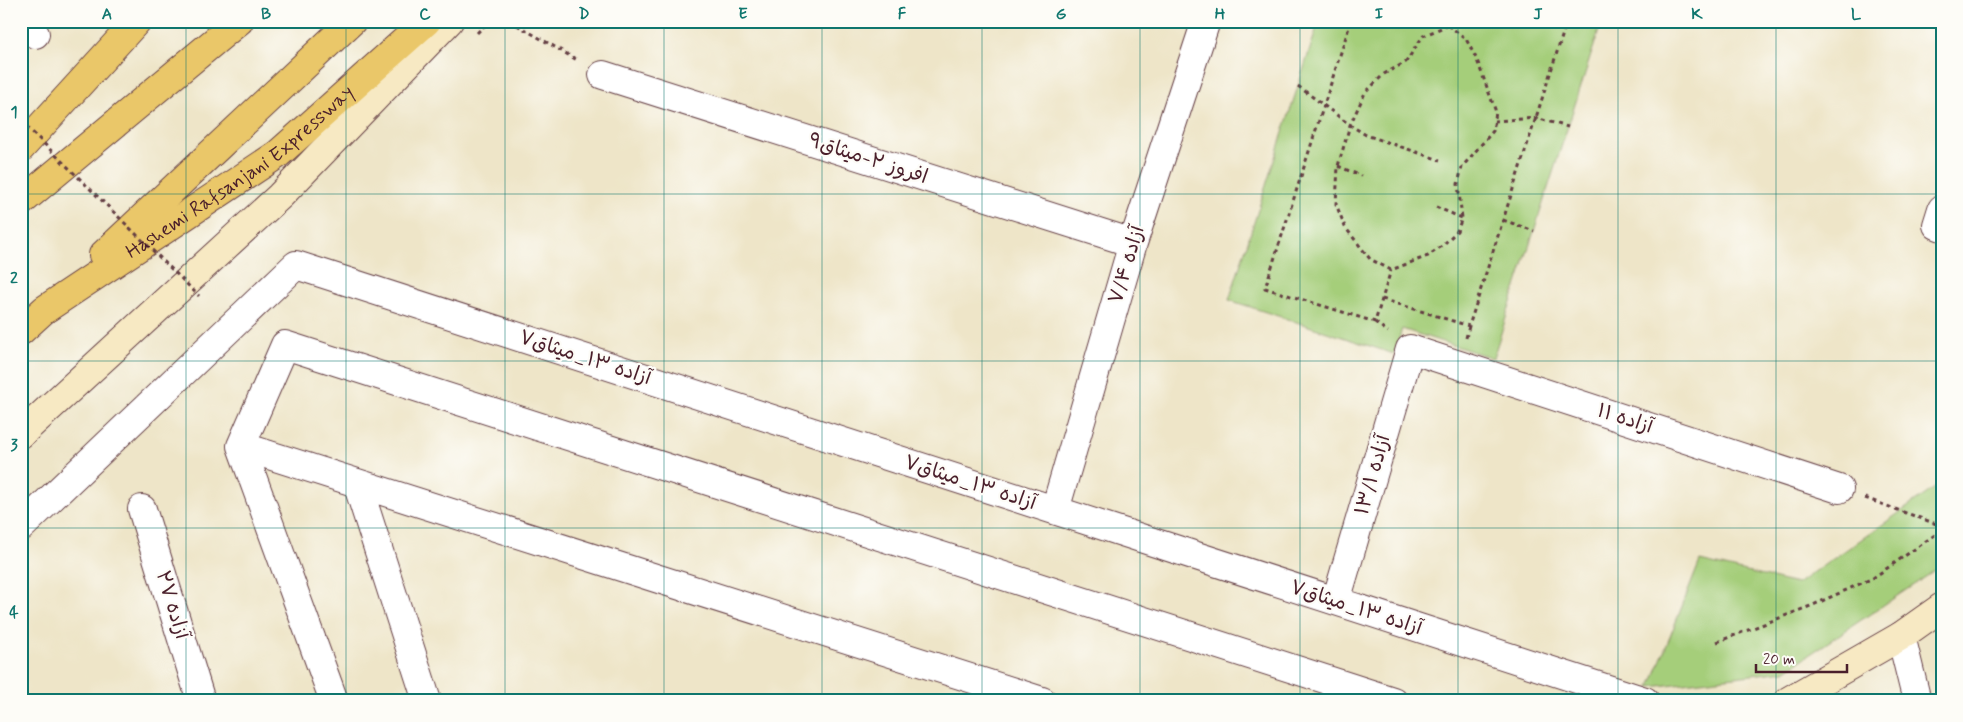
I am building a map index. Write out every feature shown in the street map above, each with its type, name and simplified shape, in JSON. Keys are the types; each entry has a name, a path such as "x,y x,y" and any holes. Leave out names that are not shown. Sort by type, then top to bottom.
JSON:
{"highway":[{"path":"21,148 137,21"},
{"path":"21,202 239,21"},
{"name":"Hashemi Rafsanjani Expressway","path":"21,330 352,21"},
{"name":"Hashemi Rafsanjani Expressway","path":"44,310 278,154 427,21"}],"street":[{"path":"21,434 280,196 449,21"},
{"name":"آزاده ۷/۴","path":"1055,510 1133,243 1206,21"},
{"name":"افروز ۲-میثاق۹","path":"603,75 1133,243"},
{"name":"آزاده ۱۳_میثاق۷","path":"21,526 296,265 1645,701"},
{"path":"334,701 241,446 285,345 1394,701"},
{"name":"آزاده ۱۱","path":"1410,349 1839,489"},
{"name":"آزاده ۱۳/۱","path":"1336,601 1410,349"},
{"path":"241,446 1025,699"},
{"path":"356,482 428,701"},
{"name":"آزاده ۲۷","path":"142,509 201,701"},
{"path":"1788,701 1900,636 1942,608"},
{"path":"1900,636 1917,701"}],"path":[{"path":"510,21 603,75"},
{"path":"1350,21 1265,288 1375,322 1391,270"},
{"path":"1382,299 1469,326 1567,21"},
{"path":"1448,23 1466,39 1477,60 1496,112 1492,132 1462,167 1458,184 1462,218 1456,231 1442,246 1428,256 1391,270 1370,259 1345,227 1336,204 1338,166 1350,125 1365,93 1384,74 1406,62 1423,36 1448,23"},
{"path":"1298,86 1366,135 1440,160"},
{"path":"1494,121 1536,118 1568,127"},
{"path":"21,121 199,296"},
{"path":"1338,166 1361,176"},
{"path":"1436,207 1462,218"},
{"path":"1503,220 1534,231"},
{"path":"1839,489 1942,526"},
{"path":"1717,642 1873,578 1942,530"}],"green space":[{"path":"1319,21 1602,21 1493,358 1402,329 1394,354 1229,300"},
{"path":"1942,483 1942,566 1785,671 1650,687 1700,561 1797,584"}]}
